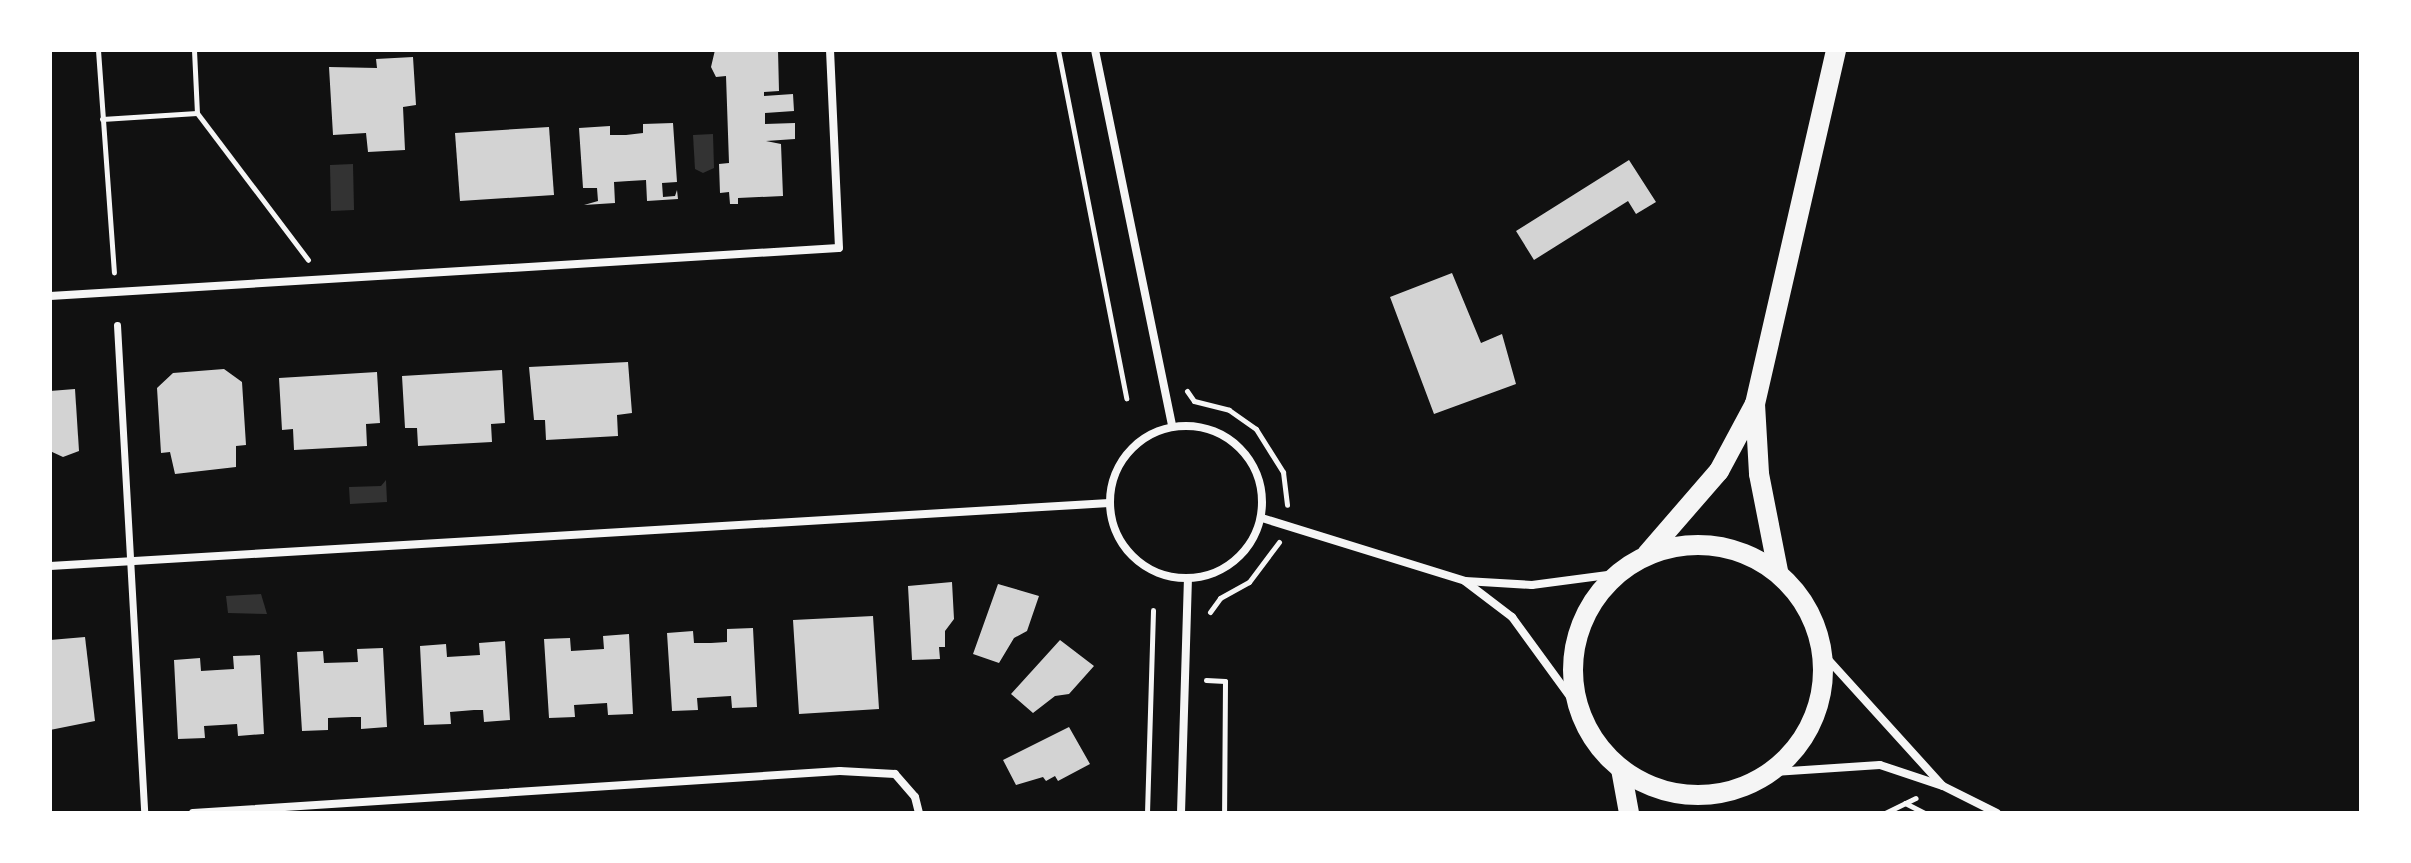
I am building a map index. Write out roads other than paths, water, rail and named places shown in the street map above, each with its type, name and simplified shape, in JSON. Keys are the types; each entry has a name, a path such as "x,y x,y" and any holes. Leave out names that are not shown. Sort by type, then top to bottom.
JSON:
{"main road":[{"path":"1647,554 1692,543 1740,550 1778,571 1812,614 1824,655 1820,704 1803,741 1774,772 1734,791 1694,796 1654,788 1621,769 1595,742 1577,706 1573,651 1587,610 1615,574 1647,554 1719,471 1755,404 1836,50"},
{"path":"1755,404 1759,474 1778,571"},
{"path":"1621,769 1629,813"},
{"path":"1714,813 1734,791"}],"street":[{"path":"50,296 839,248 830,50"},
{"path":"1095,50 1172,426"},
{"path":"117,325 144,813"},
{"path":"1172,426 1208,428 1248,456 1262,486 1262,518 1253,542 1236,562 1214,575 1188,580 1158,575 1132,558 1115,532 1109,503 1118,466 1143,438 1172,426"},
{"path":"50,566 1109,503"},
{"path":"1262,518 1465,581 1532,585 1615,574"},
{"path":"1181,813 1188,580"},
{"path":"1465,581 1512,617 1577,706"},
{"path":"1824,655 1943,786"},
{"path":"1774,772 1880,765 1943,786 1997,813"},
{"path":"193,813 840,771 895,774 915,797 919,813"}]}
